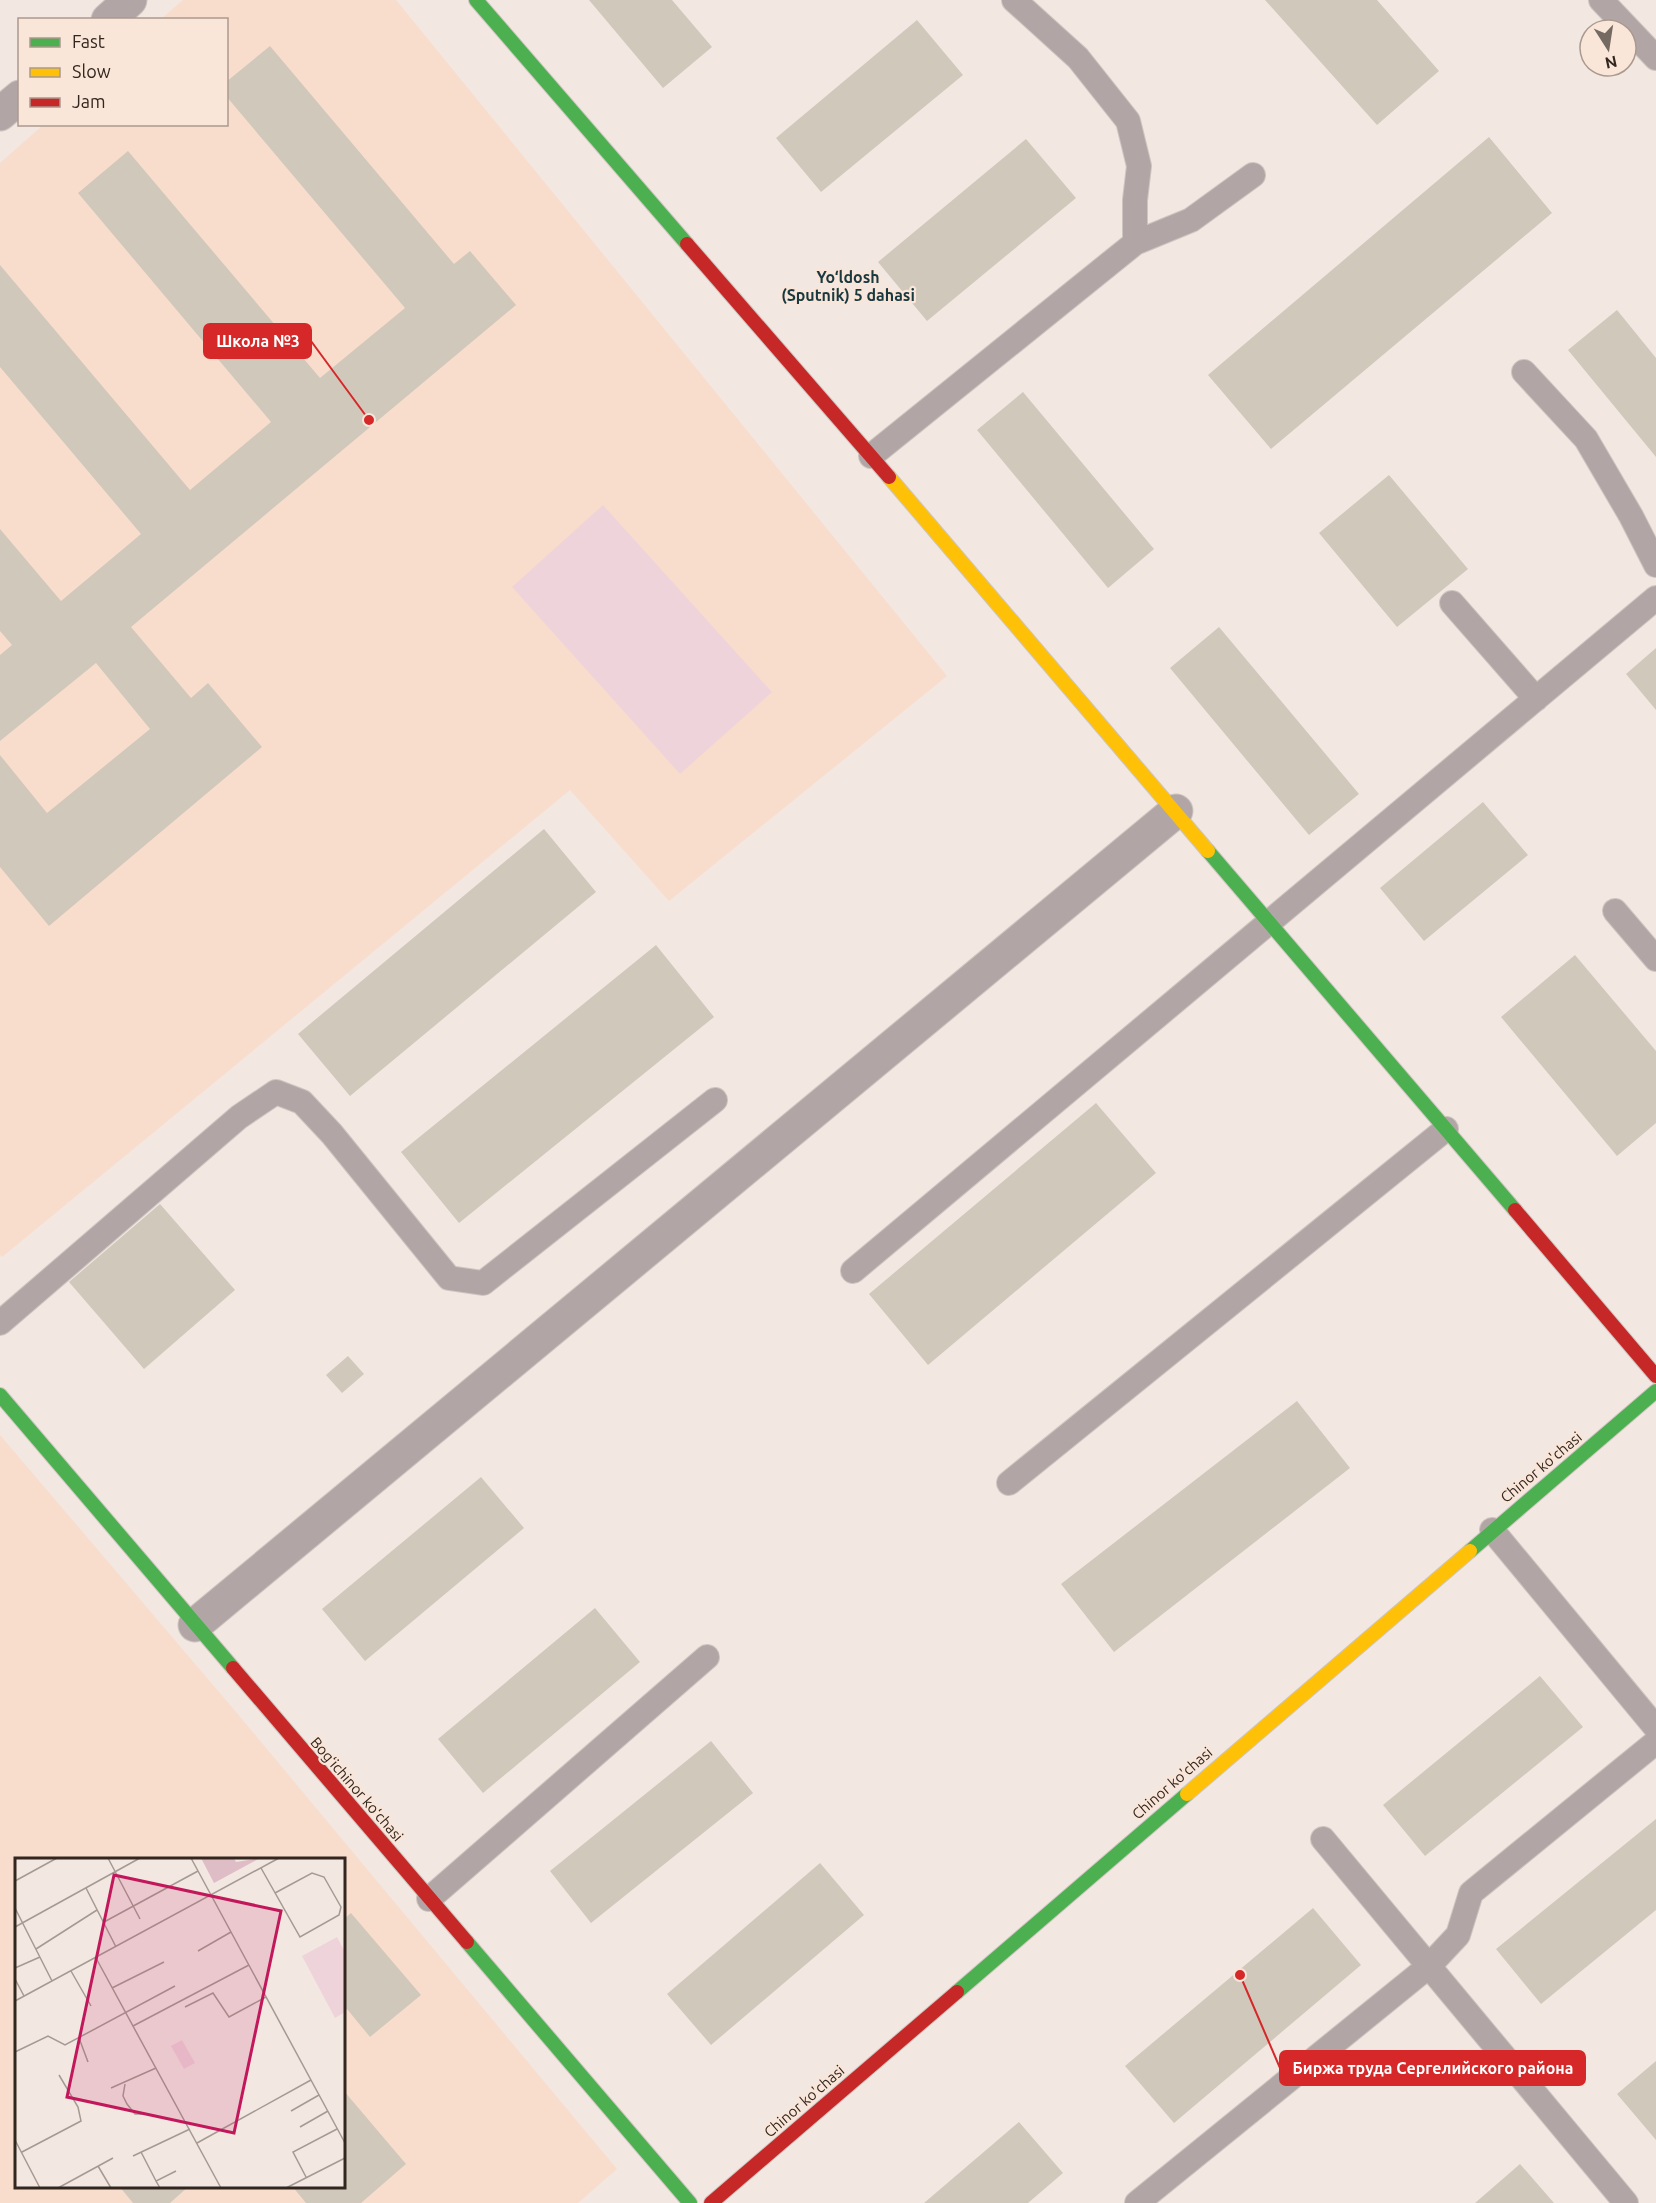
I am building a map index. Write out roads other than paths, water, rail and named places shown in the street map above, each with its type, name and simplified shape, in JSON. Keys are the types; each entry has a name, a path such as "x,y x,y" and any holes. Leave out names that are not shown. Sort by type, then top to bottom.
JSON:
{"street":[{"path":"110,18 130,0"},
{"path":"476,0 871,456 1656,1376"},
{"path":"0,114 18,98"},
{"path":"195,1625 1176,812"},
{"name":"Chinor ko'chasi","path":"711,2203 1656,1391"},
{"name":"Bogʻichinor koʻchasi","path":"0,1395 690,2203"}],"lane":[{"path":"1014,0 1078,58 1128,121 1139,166 1135,200 1135,243"},
{"path":"1601,0 1656,58"},
{"path":"871,456 1135,243 1191,220 1253,175"},
{"path":"1524,372 1586,439 1631,516 1656,565"},
{"path":"853,1271 1656,598"},
{"path":"1452,603 1536,699"},
{"path":"1615,911 1656,959"},
{"path":"0,1323 239,1117 276,1092 302,1102 332,1134 449,1278 483,1283 715,1100"},
{"path":"1009,1483 1446,1129"},
{"path":"1492,1530 1656,1728"},
{"path":"429,1899 707,1657"},
{"path":"1137,2203 1429,1966 1458,1935 1471,1893 1656,1742"},
{"path":"1323,1839 1626,2203"}],"place":[{"name":"Школа №3","path":"369,420"},
{"name":"Биржа труда Сергелийского района","path":"1240,1975"}],"district":[{"name":"Yo‘ldosh (Sputnik) 5 dahasi","path":"848,286"}]}
